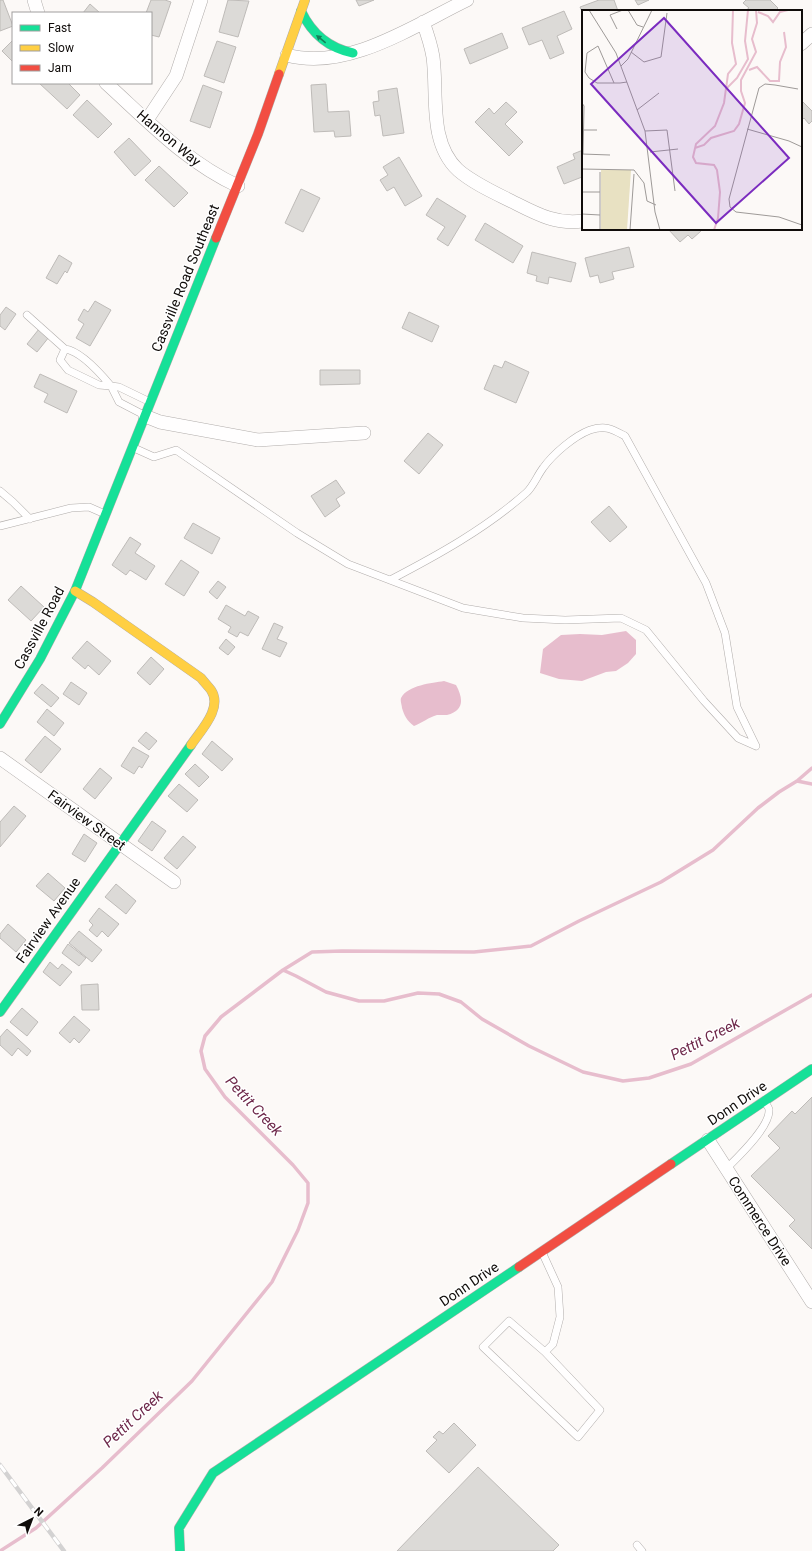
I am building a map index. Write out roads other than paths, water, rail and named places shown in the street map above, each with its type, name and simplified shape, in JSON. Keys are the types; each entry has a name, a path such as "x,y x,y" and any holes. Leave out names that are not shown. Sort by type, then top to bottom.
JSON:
{"street":[{"path":"34,0 38,12"},
{"path":"146,120 176,76 201,0"},
{"name":"Cassville Road Southeast","path":"86,564 238,186 287,55 305,0"},
{"path":"287,55 307,58 322,58 353,53 381,42 467,0"},
{"path":"301,11 310,27 319,38 334,48 353,53"},
{"path":"422,22 429,38 433,57 439,134 448,159 458,170 469,178 531,211 555,221 582,221"},
{"path":"802,43 812,34"},
{"name":"Hannon Way","path":"107,84 187,156 216,175 238,186"},
{"path":"145,416 160,422 258,440 364,433"},
{"name":"Cassville Road","path":"0,724 45,651 75,591 86,564"},
{"name":"Fairview Avenue","path":"0,1012 119,843 187,751 210,716 215,704 212,692 201,678 75,591"},
{"name":"Fairview Street","path":"0,758 174,882"},
{"name":"Donn Drive","path":"180,1551 179,1528 213,1473 812,1069"},
{"name":"Commerce Drive","path":"708,1140 812,1302"}],"lane":[{"path":"27,315 65,349 72,350 102,375 111,386 119,402 145,416"},
{"path":"65,349 60,360 68,370 99,385 119,387 150,402"},
{"path":"132,448 154,457 176,450 297,533 348,564 463,608 524,618 565,620 621,618 646,630 704,701 738,738 756,746 737,707 725,633 706,583 625,436 609,427 591,430 568,443 544,467 528,491 498,517 437,556 390,580"},
{"path":"0,491 14,502 30,519"},
{"path":"0,526 71,508 89,507 105,514"},
{"path":"727,1168 740,1155 764,1124 769,1108 764,1101"},
{"path":"542,1252 558,1287 560,1317 553,1344 545,1352"},
{"path":"509,1321 545,1352 600,1410 578,1437 483,1347 509,1321"},
{"path":"636,1545 642,1551"}],"waterway":[{"name":"Pettit Creek","path":"0,1551 36,1528 102,1468 192,1381 272,1282 298,1230 308,1203 308,1183 293,1165 225,1097 205,1069 201,1051 205,1036 221,1017 283,970 312,952 474,952 531,946 579,921 661,882 713,850 758,808 779,792 797,781 812,768"},
{"path":"797,781 812,784"},
{"name":"Pettit Creek","path":"283,970 326,992 359,1001 384,1001 418,993 439,994 461,1002 482,1019 529,1046 583,1072 623,1081 649,1078 691,1064 812,995"}],"railway":[{"path":"0,1465 64,1551"}]}
